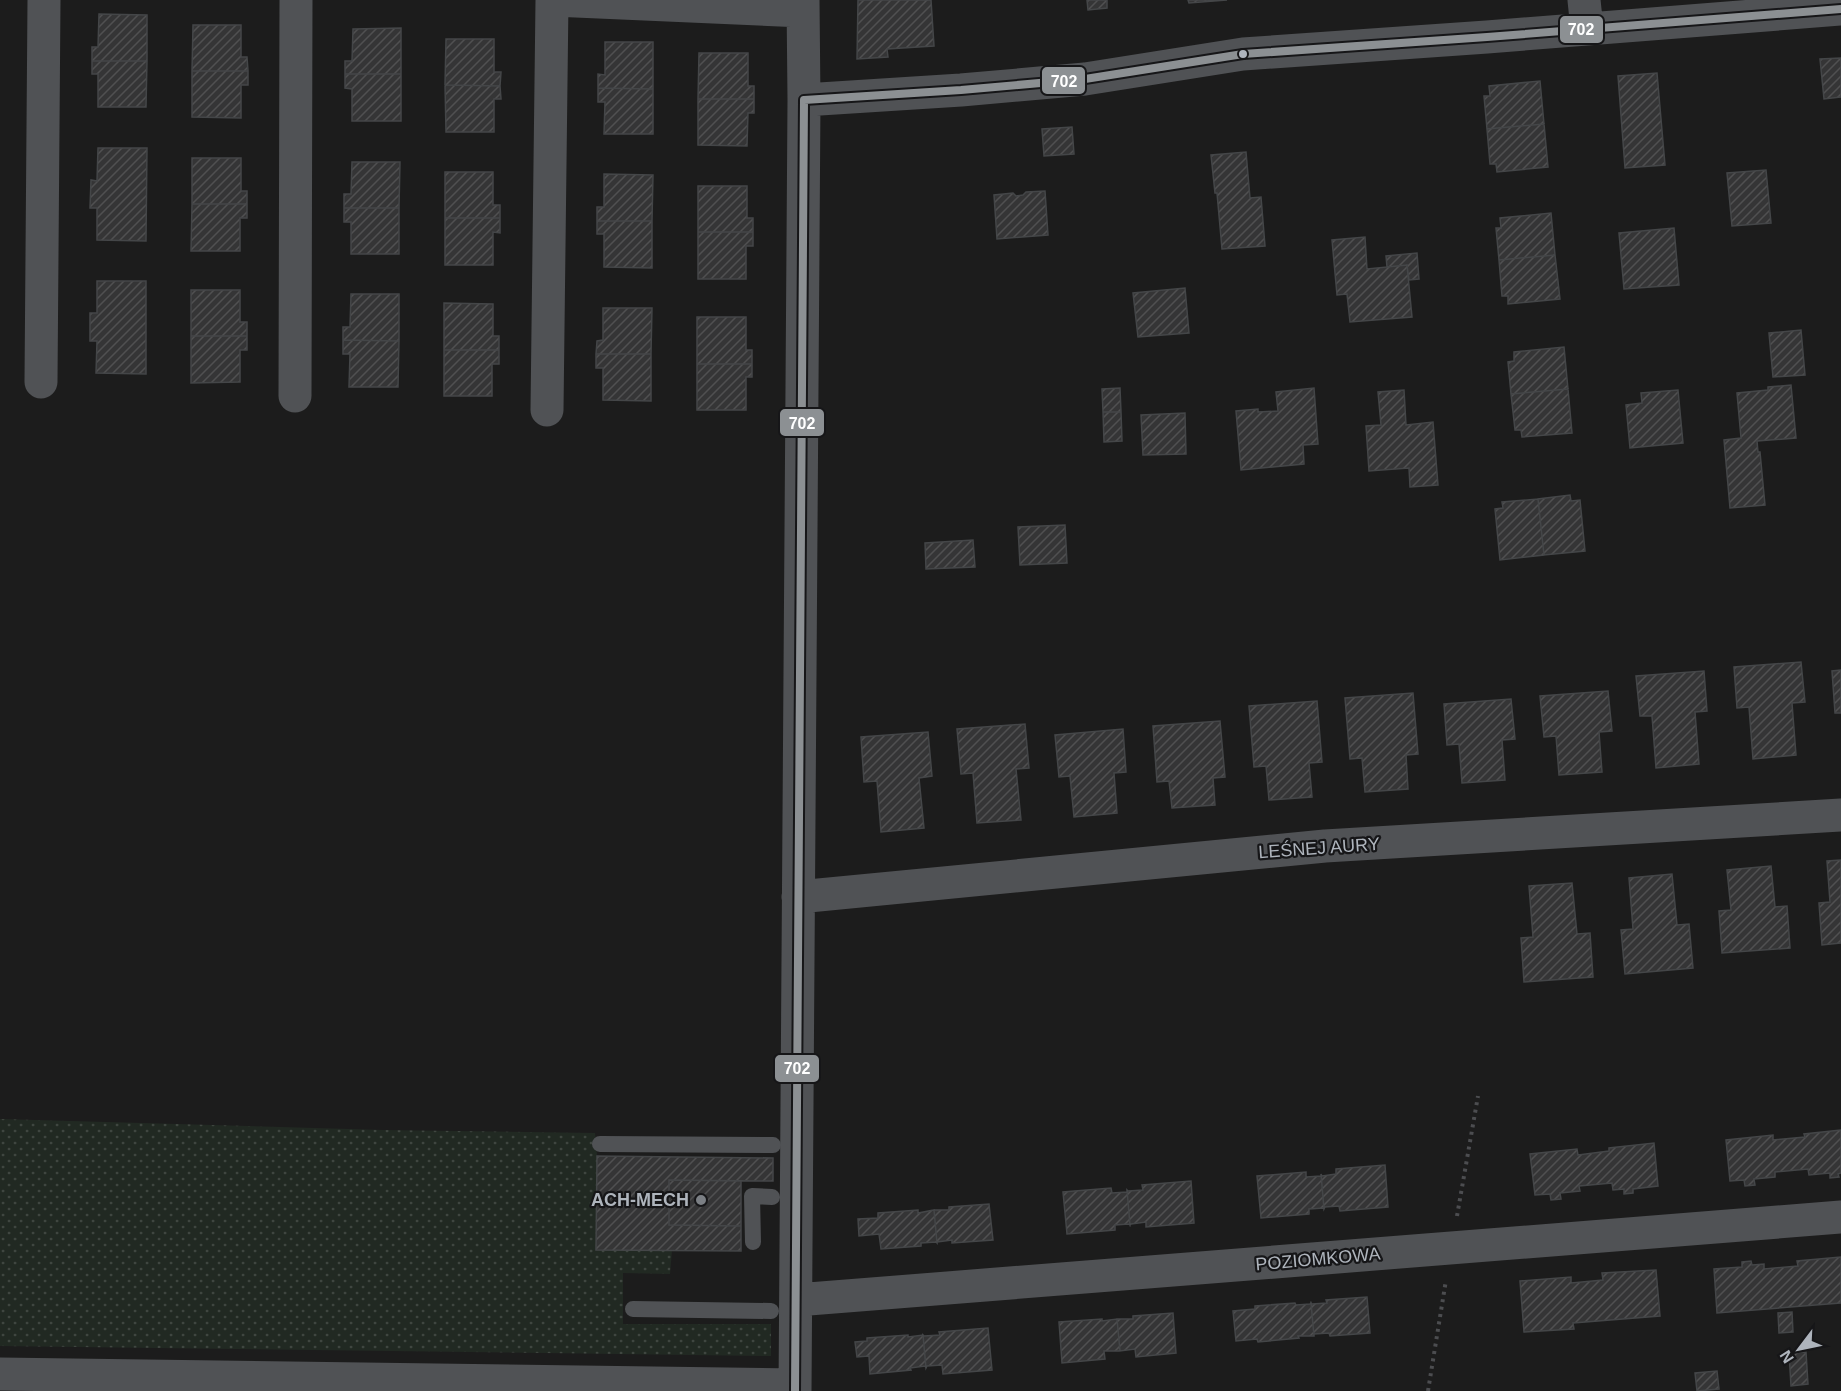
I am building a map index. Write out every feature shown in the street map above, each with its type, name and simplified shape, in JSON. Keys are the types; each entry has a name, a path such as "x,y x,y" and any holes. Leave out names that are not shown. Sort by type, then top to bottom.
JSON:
{"street":[{"path":"41,382 44,0"},
{"path":"295,396 297,0"},
{"path":"0,1374 418,1385 795,1388 784,1306 798,897 803,5 552,0 547,410"},
{"path":"804,100 1085,80 1243,54 1586,15 1841,9"},
{"name":"LEŚNEJ AURY","path":"798,897 1325,846 1841,815"},
{"name":"POZIOMKOWA","path":"784,1306 1841,1217"}],"lane":[{"path":"600,1144 773,1145"},
{"path":"753,1242 752,1196 772,1197"},
{"path":"633,1309 784,1306"}],"shaded area":[{"path":"0,1119 383,1130 595,1133 597,1156 672,1250 670,1274 623,1273 623,1324 771,1324 771,1356 0,1346"}],"building":[{"path":"858,0 931,0 934,46 887,49 888,57 857,59"},
{"path":"1087,0 1107,0 1107,8 1088,10"},
{"path":"1188,0 1227,0 1189,3"},
{"path":"99,14 147,15 147,61 92,61 92,47 98,47"},
{"path":"193,25 241,25 241,57 247,57 248,71 192,71"},
{"path":"401,28 401,74 345,74 345,61 352,61 353,29"},
{"path":"446,39 494,39 494,72 501,72 500,86 445,85"},
{"path":"605,42 653,42 653,89 598,88 598,74 605,75"},
{"path":"699,53 748,53 748,86 754,86 754,99 698,99"},
{"path":"1841,58 1841,97 1824,99 1820,59"},
{"path":"92,61 147,61 146,107 98,107 98,74 92,74"},
{"path":"192,71 248,71 248,85 241,85 241,118 192,117"},
{"path":"1657,73 1665,165 1625,168 1618,76"},
{"path":"345,74 401,74 401,121 352,121 352,89 345,88"},
{"path":"1540,81 1544,124 1487,129 1484,96 1490,96 1489,86"},
{"path":"445,85 500,86 501,99 494,99 494,132 446,132"},
{"path":"598,88 653,89 653,134 604,134 605,102 598,102"},
{"path":"698,99 754,99 754,113 748,113 747,146 698,145"},
{"path":"1544,124 1548,167 1497,172 1496,164 1490,164 1487,129"},
{"path":"1072,127 1074,154 1044,156 1042,129"},
{"path":"98,148 147,148 146,241 97,240 97,208 90,208 91,180 97,181"},
{"path":"1246,152 1250,198 1261,197 1265,246 1222,249 1211,155"},
{"path":"192,158 241,158 241,191 247,191 247,204 192,204"},
{"path":"352,162 400,162 399,208 344,208 344,194 351,194"},
{"path":"1766,170 1771,223 1732,226 1727,173"},
{"path":"445,172 493,172 493,205 500,205 500,218 445,218"},
{"path":"604,174 653,175 652,221 597,221 597,207 604,207"},
{"path":"698,186 747,186 747,218 753,218 753,232 698,232"},
{"path":"1045,191 1048,235 997,239 994,195 1013,193 1016,196 1026,192"},
{"path":"192,204 247,204 247,218 240,218 240,251 191,251"},
{"path":"344,208 399,208 399,254 351,254 351,222 344,222"},
{"path":"1551,213 1555,255 1499,260 1496,228 1501,228 1500,218"},
{"path":"445,218 500,218 500,233 493,232 493,265 445,265"},
{"path":"597,221 652,221 652,268 604,267 604,234 597,234"},
{"path":"1674,228 1679,285 1624,289 1619,233"},
{"path":"698,232 753,232 753,246 746,246 746,279 698,279"},
{"path":"1365,237 1367,269 1407,265 1412,317 1350,322 1347,294 1337,295 1332,240"},
{"path":"1417,253 1419,279 1409,280 1407,265 1387,267 1386,256"},
{"path":"1555,255 1560,299 1508,304 1508,296 1502,296 1499,260"},
{"path":"97,281 146,281 146,374 96,373 97,341 90,341 90,313 97,313"},
{"path":"1185,288 1189,333 1138,337 1133,293"},
{"path":"191,290 240,290 240,322 247,322 247,336 191,336"},
{"path":"351,294 399,294 399,341 343,340 343,327 350,327"},
{"path":"444,303 493,304 493,336 499,336 499,350 444,350"},
{"path":"603,308 652,308 651,354 596,354 597,341 603,340"},
{"path":"697,317 746,317 746,350 752,350 752,364 697,364"},
{"path":"1801,330 1805,375 1773,377 1769,333"},
{"path":"191,336 247,336 247,350 240,350 240,382 191,383"},
{"path":"343,340 399,341 398,387 349,387 350,354 343,354"},
{"path":"1564,347 1568,389 1511,394 1508,362 1514,361 1514,352"},
{"path":"444,350 499,350 499,364 492,364 492,396 444,396"},
{"path":"596,354 651,354 651,401 603,400 603,368 596,368"},
{"path":"697,364 752,364 752,377 746,377 746,410 697,410"},
{"path":"1791,385 1796,438 1757,441 1765,505 1730,508 1724,440 1741,438 1737,393"},
{"path":"1120,388 1121,412 1103,412 1102,389"},
{"path":"1314,388 1318,444 1303,445 1304,464 1241,470 1236,411 1258,409 1258,412 1278,411 1276,392"},
{"path":"1568,389 1572,433 1522,437 1521,430 1515,430 1511,394"},
{"path":"1404,390 1406,425 1433,422 1438,485 1410,487 1409,468 1369,471 1366,426 1381,425 1378,392"},
{"path":"1678,390 1683,443 1630,448 1626,405 1642,403 1641,393"},
{"path":"1103,412 1121,412 1122,441 1104,442"},
{"path":"1185,413 1186,454 1143,455 1141,415"},
{"path":"1570,495 1571,501 1580,500 1585,551 1544,555 1538,499"},
{"path":"1538,499 1544,555 1500,560 1495,509 1503,508 1502,502"},
{"path":"1065,525 1067,563 1020,565 1018,527"},
{"path":"973,540 975,567 926,569 925,543"},
{"path":"1801,662 1805,702 1792,703 1796,755 1753,759 1749,707 1737,708 1734,667"},
{"path":"1841,670 1841,713 1835,713 1832,671"},
{"path":"1704,671 1707,711 1695,712 1699,764 1656,768 1652,716 1640,716 1636,676"},
{"path":"1608,691 1612,731 1599,732 1602,772 1559,775 1556,736 1544,737 1540,696"},
{"path":"1413,693 1418,754 1406,755 1408,789 1365,792 1362,758 1350,759 1345,698"},
{"path":"1511,699 1515,739 1502,740 1505,780 1462,783 1459,744 1447,745 1444,704"},
{"path":"1317,701 1322,762 1309,763 1312,797 1269,800 1266,766 1254,767 1249,706"},
{"path":"1220,721 1225,777 1213,778 1215,805 1172,808 1169,781 1157,782 1153,726"},
{"path":"1025,724 1029,768 1016,769 1021,820 977,823 973,773 961,774 957,729"},
{"path":"1123,729 1126,772 1114,773 1117,813 1074,817 1070,776 1059,777 1055,735"},
{"path":"928,732 932,776 919,778 924,828 881,832 877,781 864,782 861,737"},
{"path":"1841,860 1841,943 1822,945 1819,903 1830,902 1827,861"},
{"path":"1771,866 1775,907 1787,906 1790,948 1722,953 1719,911 1731,910 1727,870"},
{"path":"1672,874 1677,925 1689,924 1693,968 1625,974 1621,930 1633,929 1629,878"},
{"path":"1572,883 1577,934 1590,933 1593,977 1524,982 1521,938 1533,937 1529,886"},
{"path":"1841,1130 1841,1173 1838,1174 1839,1177 1830,1178 1830,1173 1809,1175 1808,1169 1775,1172 1775,1177 1754,1179 1755,1185 1745,1186 1744,1180 1730,1181 1726,1140 1773,1135 1773,1140"},
{"path":"1654,1143 1658,1186 1633,1189 1633,1193 1624,1194 1624,1189 1613,1190 1612,1183 1579,1186 1580,1191 1560,1193 1561,1199 1551,1200 1550,1194 1535,1195 1530,1154 1577,1149 1578,1155 1609,1151 1609,1148"},
{"path":"597,1156 773,1158 773,1181 669,1180 669,1225 741,1226 741,1251 596,1250"},
{"path":"1385,1165 1388,1207 1340,1211 1339,1206 1324,1209 1321,1174 1322,1176 1336,1174 1336,1169"},
{"path":"1306,1172 1306,1177 1321,1176 1321,1174 1324,1208 1309,1209 1309,1214 1261,1218 1257,1176"},
{"path":"669,1180 741,1181 741,1226 669,1225"},
{"path":"1191,1181 1194,1223 1146,1227 1146,1222 1130,1225 1127,1190 1143,1190 1142,1185"},
{"path":"1111,1188 1112,1193 1127,1192 1127,1190 1130,1225 1115,1225 1115,1230 1067,1234 1063,1192"},
{"path":"989,1204 993,1240 952,1243 952,1240 937,1243 934,1210"},
{"path":"918,1210 918,1213 934,1210 937,1243 881,1249 879,1234 859,1236 858,1219 878,1218 878,1213"},
{"path":"1841,1257 1841,1303 1717,1313 1714,1269 1742,1267 1742,1262 1751,1261 1752,1265 1764,1264 1764,1269 1798,1266 1797,1261"},
{"path":"1656,1270 1660,1316 1573,1323 1574,1329 1524,1332 1520,1281 1571,1277 1571,1283 1603,1280 1602,1273"},
{"path":"1367,1297 1370,1333 1330,1336 1329,1333 1314,1334 1314,1336 1311,1303"},
{"path":"1295,1303 1296,1305 1311,1303 1314,1336 1258,1342 1257,1339 1236,1341 1233,1311 1255,1309 1255,1306"},
{"path":"1792,1312 1793,1332 1779,1333 1778,1313"},
{"path":"1173,1313 1176,1353 1136,1357 1135,1349 1120,1351 1117,1319"},
{"path":"1102,1319 1102,1321 1117,1319 1120,1351 1104,1351 1105,1359 1062,1363 1059,1322"},
{"path":"988,1328 992,1370 943,1374 942,1365 926,1368 923,1335 940,1335 939,1332"},
{"path":"908,1335 908,1337 923,1335 926,1368 925,1366 910,1368 911,1370 870,1374 869,1356 857,1357 855,1342 867,1341 867,1338"},
{"path":"1806,1352 1808,1384 1791,1386 1789,1353"},
{"path":"1717,1371 1719,1389 1697,1391 1695,1373"}],"transit line":[{"name":"702","path":"804,100 1085,79 1243,54 1841,9"},
{"name":"702","path":"795,1391 804,100"}],"place":[{"name":"ACH-MECH","path":"701,1200"}]}
